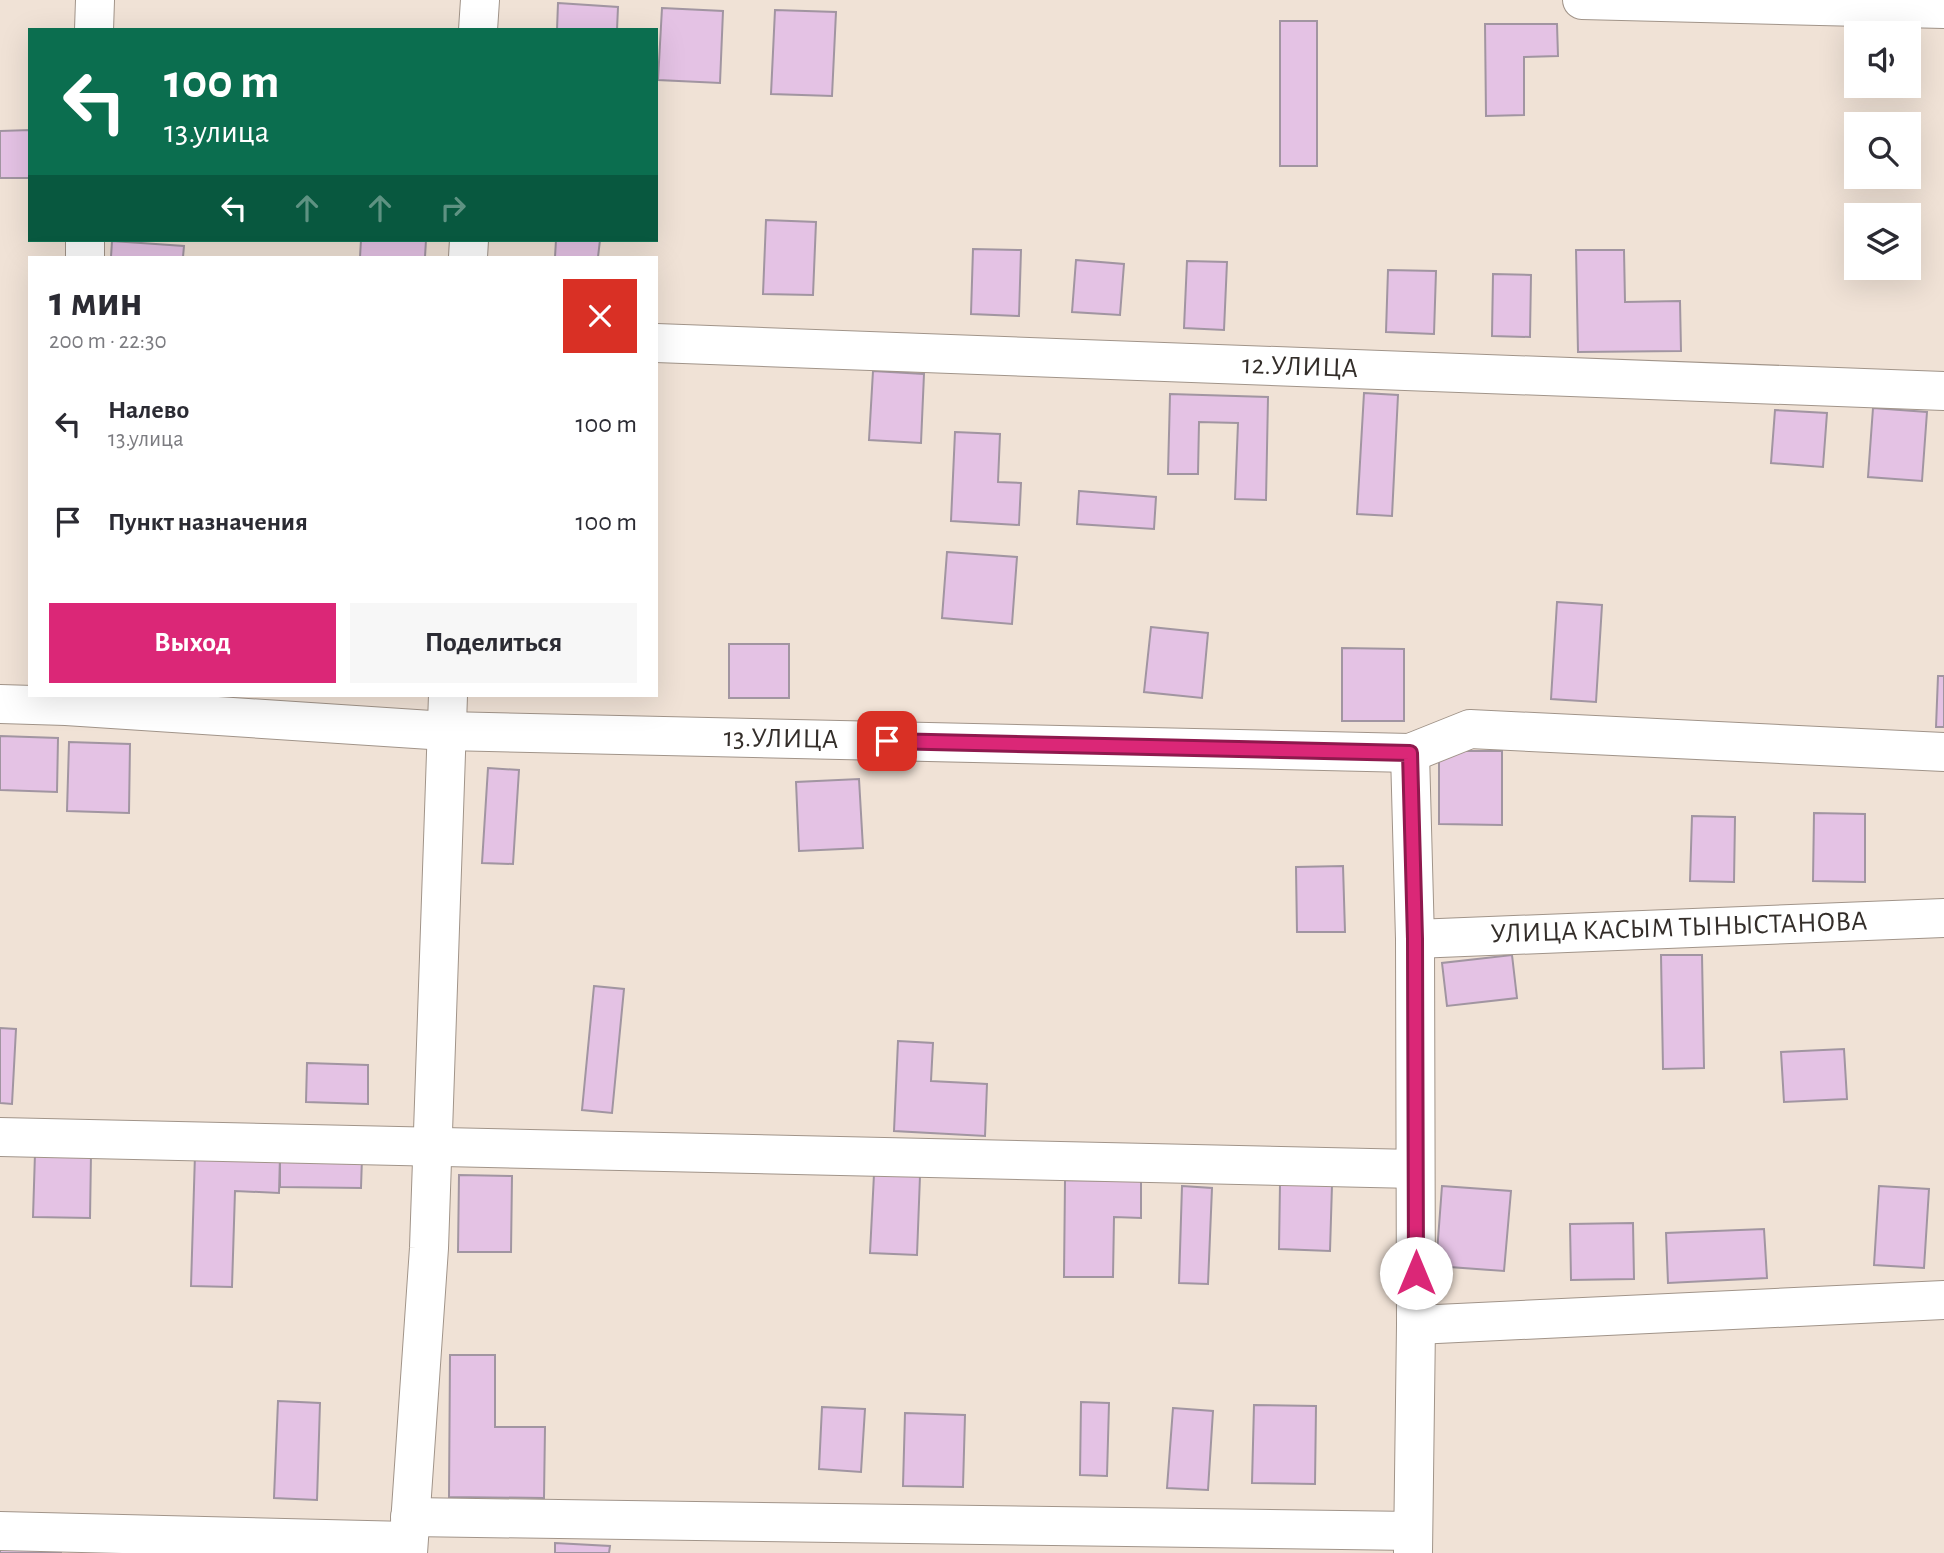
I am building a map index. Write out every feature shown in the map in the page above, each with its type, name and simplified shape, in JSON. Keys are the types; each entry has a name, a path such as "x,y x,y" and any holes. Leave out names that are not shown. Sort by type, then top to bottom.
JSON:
{"street":[{"path":"94,28 95,0"},
{"path":"478,28 480,0"},
{"path":"1582,0 1944,9"},
{"name":"12.УЛИЦА","path":"658,343 1944,391"},
{"name":"13.УЛИЦА","path":"0,704 66,700 447,713 1410,753"},
{"path":"409,1537 429,1248 447,713"},
{"path":"0,1531 409,1537 1413,1542 1416,1325 1415,939 1410,753 1471,729 1944,752"},
{"name":"УЛИЦА КАСЫМ ТЫНЫСТАНОВА","path":"1415,939 1944,918"},
{"path":"0,1137 1415,1169"},
{"path":"1416,1325 1944,1300"}],"building":[{"path":"558,3 618,7 617,28 557,28"},
{"path":"662,8 723,11 720,83 658,80"},
{"path":"775,10 836,12 832,96 771,94"},
{"path":"1280,21 1317,21 1317,166 1280,166"},
{"path":"1485,24 1557,24 1558,56 1524,57 1524,115 1486,116"},
{"path":"28,130 28,178 0,178 0,131"},
{"path":"766,220 816,222 813,295 763,294"},
{"path":"112,242 184,246 183,256 111,256"},
{"path":"361,242 426,242 425,256 360,256"},
{"path":"556,242 600,242 598,256 555,256"},
{"path":"973,249 1021,250 1019,316 971,314"},
{"path":"1576,250 1624,250 1625,302 1680,301 1681,351 1578,352"},
{"path":"1076,260 1124,264 1120,315 1072,312"},
{"path":"1187,261 1227,262 1224,330 1184,328"},
{"path":"1388,270 1436,271 1434,334 1386,332"},
{"path":"1493,274 1531,275 1530,337 1492,336"},
{"path":"873,371 924,374 921,443 869,440"},
{"path":"1364,393 1398,395 1392,516 1357,514"},
{"path":"1170,394 1268,397 1266,500 1235,499 1238,423 1199,422 1198,474 1168,474"},
{"path":"1873,408 1927,412 1922,481 1868,477"},
{"path":"1775,410 1827,413 1823,467 1771,463"},
{"path":"955,432 1000,434 998,482 1021,483 1019,525 951,521"},
{"path":"1079,491 1156,497 1154,529 1077,524"},
{"path":"947,552 1017,557 1012,624 942,618"},
{"path":"1557,602 1602,605 1596,702 1551,699"},
{"path":"1151,627 1208,633 1202,698 1144,692"},
{"path":"729,644 789,644 789,698 729,698"},
{"path":"1342,648 1404,649 1404,721 1342,721"},
{"path":"1938,676 1944,676 1944,727 1936,727"},
{"path":"0,736 58,738 57,792 0,790"},
{"path":"69,742 130,744 129,813 67,811"},
{"path":"1439,751 1502,751 1502,825 1439,824"},
{"path":"488,768 519,770 513,864 482,863"},
{"path":"859,779 863,848 799,851 796,782"},
{"path":"1814,813 1865,814 1865,882 1813,881"},
{"path":"1692,816 1735,817 1734,882 1690,881"},
{"path":"1343,866 1345,932 1297,932 1296,867"},
{"path":"1512,955 1517,998 1447,1006 1442,963"},
{"path":"1661,955 1702,955 1704,1068 1663,1069"},
{"path":"594,986 624,989 612,1113 582,1110"},
{"path":"0,1028 16,1029 12,1104 0,1103"},
{"path":"898,1041 933,1043 931,1081 987,1084 985,1136 894,1131"},
{"path":"1844,1049 1847,1099 1784,1102 1781,1052"},
{"path":"307,1063 368,1065 368,1104 306,1102"},
{"path":"35,1153 91,1154 90,1218 33,1217"},
{"path":"195,1154 280,1156 279,1193 235,1191 232,1287 191,1286"},
{"path":"280,1156 362,1158 361,1188 280,1187"},
{"path":"874,1174 920,1176 917,1255 870,1253"},
{"path":"459,1175 512,1176 511,1252 458,1252"},
{"path":"1065,1180 1141,1181 1141,1218 1114,1217 1113,1277 1064,1277"},
{"path":"1280,1184 1332,1185 1330,1251 1279,1249"},
{"path":"1182,1186 1212,1188 1208,1284 1179,1283"},
{"path":"1442,1186 1511,1191 1504,1271 1436,1266"},
{"path":"1879,1186 1929,1189 1924,1268 1874,1265"},
{"path":"1633,1223 1634,1279 1571,1280 1570,1224"},
{"path":"1764,1229 1767,1278 1668,1283 1666,1233"},
{"path":"450,1355 495,1355 495,1427 545,1427 544,1498 449,1497"},
{"path":"278,1401 320,1403 317,1500 274,1498"},
{"path":"1081,1402 1109,1403 1107,1476 1080,1475"},
{"path":"1254,1405 1316,1406 1315,1484 1252,1483"},
{"path":"822,1407 865,1409 861,1472 819,1469"},
{"path":"1173,1408 1213,1411 1208,1490 1167,1488"},
{"path":"905,1413 965,1415 963,1487 903,1486"},
{"path":"555,1543 610,1546 609,1553 555,1553"},
{"path":"61,1545 61,1553 0,1553 0,1546"}],"route":[{"path":"887,741 1410,753 1415,939 1416,1273"}]}
